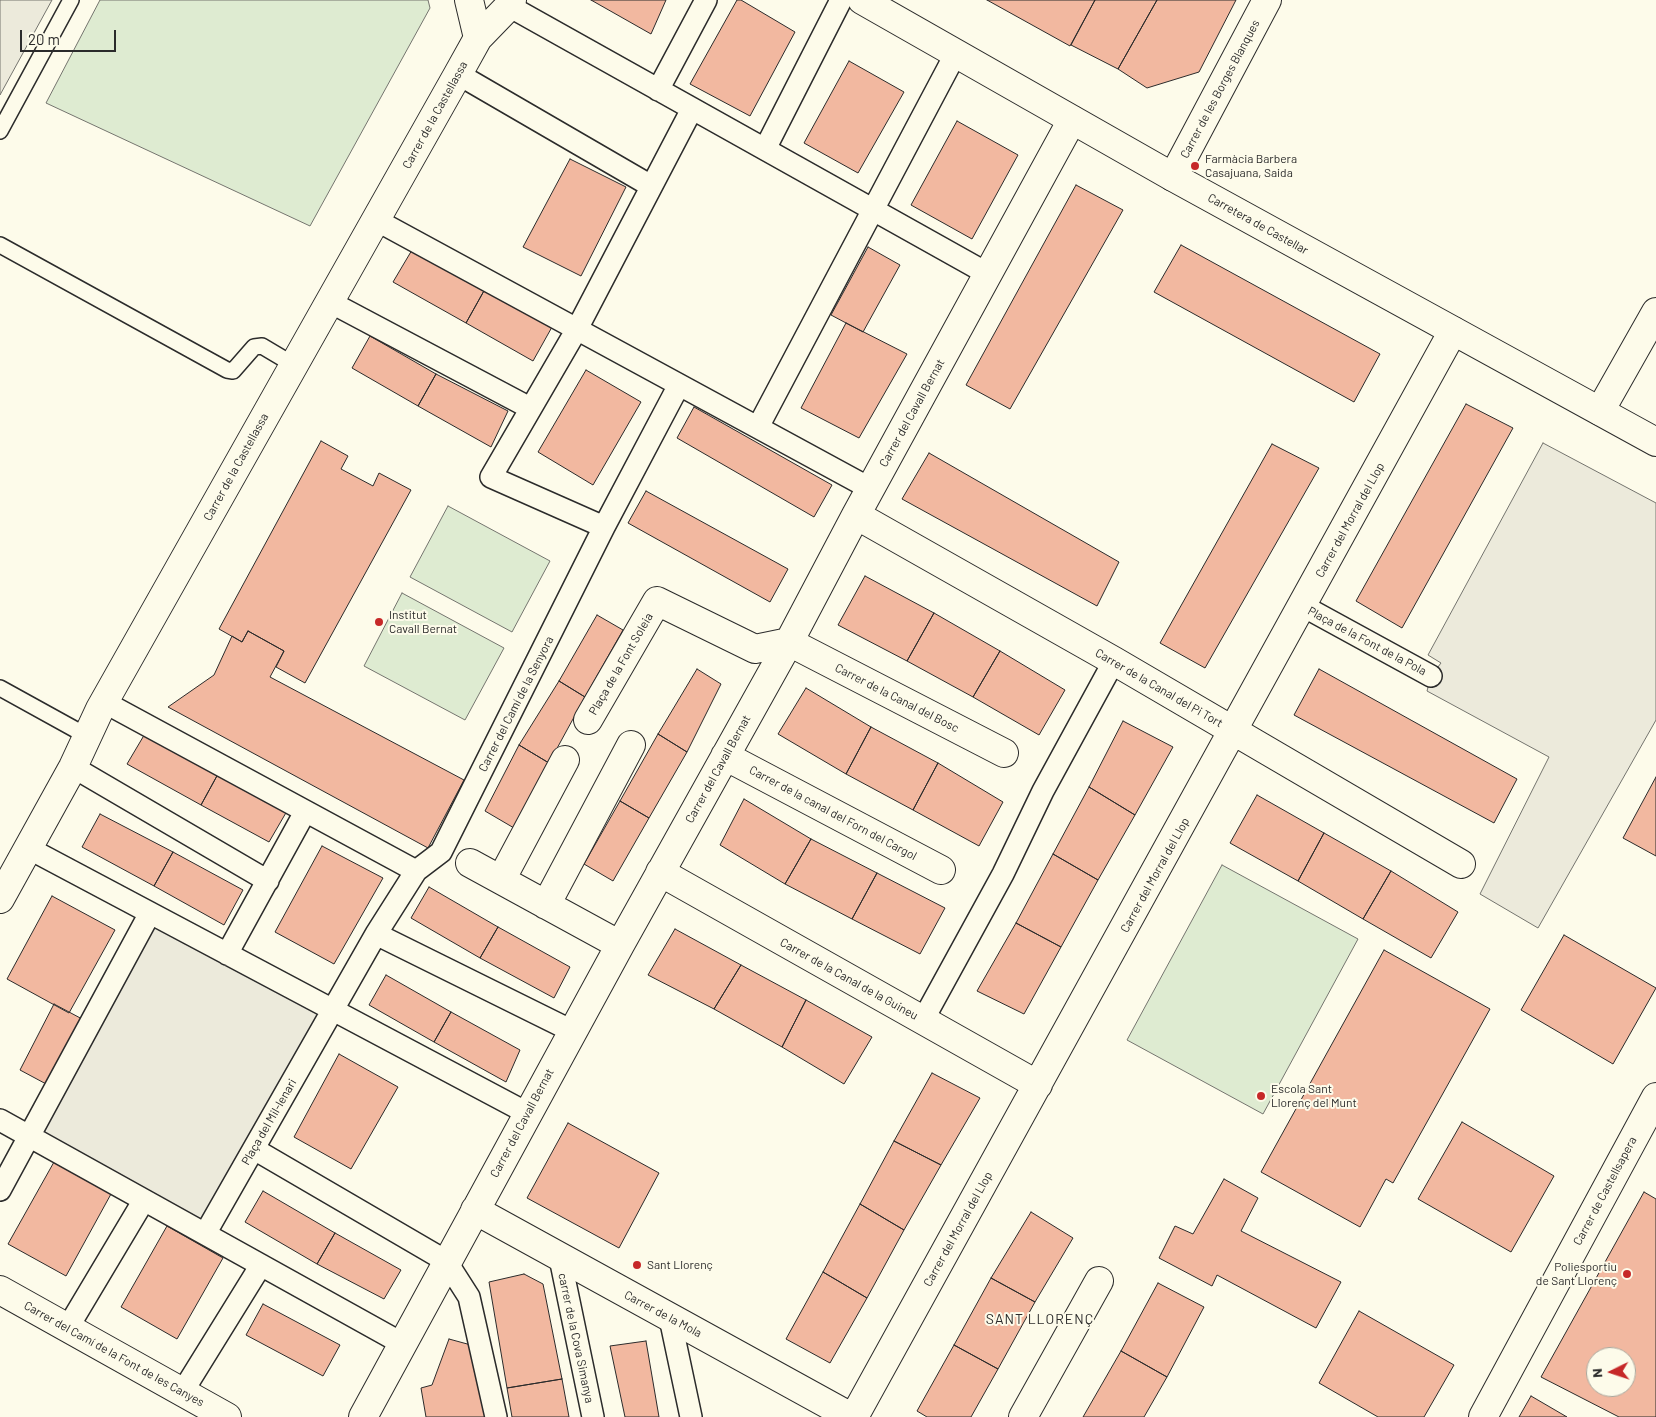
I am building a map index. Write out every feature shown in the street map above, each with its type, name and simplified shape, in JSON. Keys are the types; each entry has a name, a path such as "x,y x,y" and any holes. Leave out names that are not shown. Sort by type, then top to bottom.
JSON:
{"street":[{"path":"469,0 478,38"},
{"path":"658,90 706,0"},
{"path":"765,150 841,0"},
{"name":"Carretera de Castellar","path":"862,0 1173,177 1656,442"},
{"name":"Carrer de les Borges Blanques","path":"1173,177 1267,0"},
{"path":"510,3 658,90 988,274"},
{"name":"Carrer de la Castellassa","path":"0,899 73,767 104,702 478,38 510,3"},
{"path":"758,427 956,53"},
{"path":"458,74 652,186"},
{"path":"604,527 491,477 577,329 692,109"},
{"name":"Carrer del Cavall Bernat","path":"363,1417 572,1031 789,642 856,515 1072,120"},
{"path":"376,220 871,489"},
{"path":"330,302 530,408"},
{"path":"1600,411 1656,312"},
{"name":"Carrer del Morral del Llop","path":"852,1417 1038,1085 1454,331"},
{"name":"Carrer del Camí de la Senyora","path":"332,1010 416,870 441,852 604,527 679,385"},
{"name":"Carrer de la Canal del Pi Tort","path":"856,515 1114,661 1461,864"},
{"name":"Plaça de la Font Soleia","path":"588,720 657,602 755,649 789,642"},
{"name":"Plaça de la Font de la Pola","path":"1303,606 1431,676"},
{"name":"Carrer de la Canal del Bosc","path":"789,642 1004,753"},
{"path":"922,1020 1002,874 1114,661"},
{"path":"104,702 305,812 416,870"},
{"path":"546,905 632,745"},
{"name":"Carrer de la canal del Forn del Cargol","path":"725,756 941,870"},
{"path":"501,880 565,760"},
{"path":"73,767 268,881"},
{"path":"226,954 305,812"},
{"path":"28,848 527,1113"},
{"path":"470,863 620,945"},
{"name":"Carrer de la Canal de la Guineu","path":"660,872 1038,1085"},
{"path":"0,1190 150,913"},
{"path":"376,934 572,1031"},
{"name":"Plaça del Mil-lenari","path":"205,1234 332,1010"},
{"name":"Carrer de Castellsapera","path":"1483,1417 1656,1097"},
{"path":"0,1120 403,1344"},
{"path":"254,1149 446,1261 469,1297 496,1417"},
{"path":"68,1329 144,1200"},
{"name":"Carrer de la Mola","path":"476,1210 670,1318 823,1410 852,1417"},
{"name":"carrer de la Cova Simanya","path":"560,1258 593,1417"},
{"path":"183,1391 261,1265"},
{"path":"1023,1417 1099,1281"},
{"name":"Carrer del Camí de la Font de les Canyes","path":"0,1290 227,1417"},
{"path":"670,1318 691,1417"}],"lane":[{"path":"1,128 71,0"},
{"path":"0,245 227,370 233,371 254,347 262,346 294,365"},
{"path":"0,688 87,736"}],"green space":[{"path":"100,0 428,0 430,8 310,226 46,103"},
{"path":"448,506 550,561 512,632 410,577"},
{"path":"402,593 504,648 465,720 364,666"},
{"path":"1222,865 1358,939 1263,1114 1127,1040"}],"shaded area":[{"path":"0,0 52,0 0,95"},
{"path":"1543,443 1656,503 1656,720 1538,928 1480,894 1549,757 1427,691 1431,676 1441,663 1428,655"},
{"path":"150,913 333,1010 205,1234 30,1136"}],"building":[{"path":"591,0 666,0 651,34"},
{"path":"737,0 741,0 795,32 750,116 690,84"},
{"path":"987,0 1095,0 1070,46"},
{"path":"1095,0 1157,0 1118,69 1071,45"},
{"path":"1157,0 1236,0 1199,72 1147,88 1118,69"},
{"path":"849,61 904,92 858,173 804,143"},
{"path":"957,121 1018,155 972,239 911,205"},
{"path":"570,159 626,187 581,276 523,247"},
{"path":"1076,185 1123,210 1010,409 966,385"},
{"path":"1181,245 1380,354 1354,402 1154,292"},
{"path":"868,247 900,265 863,332 831,315"},
{"path":"412,250 485,289 466,323 393,282"},
{"path":"485,289 552,327 533,361 466,323"},
{"path":"846,323 907,354 859,438 801,408"},
{"path":"370,336 436,374 418,406 352,368"},
{"path":"586,370 641,402 593,485 538,452"},
{"path":"436,374 508,411 491,447 418,406"},
{"path":"1466,404 1513,428 1402,628 1356,601"},
{"path":"694,407 832,485 814,517 677,438"},
{"path":"321,441 348,456 341,469 373,486 379,473 411,490 305,683 276,667 284,651 248,631 242,642 219,629"},
{"path":"1272,444 1319,468 1205,668 1160,643"},
{"path":"929,453 1119,562 1097,606 902,499"},
{"path":"646,491 788,569 770,602 628,523"},
{"path":"865,576 934,613 907,661 838,625"},
{"path":"934,613 1000,651 973,697 907,661"},
{"path":"597,615 623,630 585,697 559,681"},
{"path":"248,631 284,651 270,677 464,780 428,848 168,707 214,675 232,636 242,642"},
{"path":"1000,651 1065,690 1039,735 973,697"},
{"path":"697,669 721,684 687,752 658,734"},
{"path":"1319,669 1517,779 1494,823 1294,715"},
{"path":"559,681 585,697 549,763 519,745"},
{"path":"806,688 871,727 846,774 778,734"},
{"path":"1123,721 1173,747 1135,815 1089,787"},
{"path":"871,727 938,763 913,810 846,774"},
{"path":"146,732 218,774 201,805 127,764"},
{"path":"658,734 687,752 649,818 620,801"},
{"path":"519,745 549,763 514,828 485,811"},
{"path":"938,763 1003,802 979,846 913,810"},
{"path":"218,774 287,811 269,842 201,805"},
{"path":"1656,777 1656,856 1623,838"},
{"path":"1089,787 1135,815 1098,880 1053,854"},
{"path":"1257,795 1324,833 1298,881 1230,843"},
{"path":"744,799 811,839 785,884 720,845"},
{"path":"620,801 649,818 613,881 584,864"},
{"path":"100,814 173,852 154,886 82,847"},
{"path":"1324,833 1391,871 1363,919 1298,881"},
{"path":"811,839 877,873 852,919 785,884"},
{"path":"322,846 383,878 334,964 275,932"},
{"path":"173,852 243,890 224,925 154,886"},
{"path":"1053,854 1098,880 1061,947 1016,923"},
{"path":"1391,871 1458,912 1431,958 1363,919"},
{"path":"877,873 945,908 920,954 852,919"},
{"path":"429,887 498,927 480,958 411,918"},
{"path":"52,896 115,930 69,1013 7,979"},
{"path":"1016,923 1061,947 1024,1014 977,991"},
{"path":"498,927 570,967 554,998 480,958"},
{"path":"675,929 741,965 714,1009 648,975"},
{"path":"1564,935 1656,988 1613,1064 1521,1010"},
{"path":"1384,950 1490,1009 1393,1183 1386,1179 1360,1227 1261,1172"},
{"path":"741,965 806,1000 782,1047 714,1009"},
{"path":"386,975 451,1012 434,1042 369,1005"},
{"path":"806,1000 872,1037 844,1084 782,1047"},
{"path":"54,1004 84,1020 48,1085 20,1070"},
{"path":"451,1012 520,1050 506,1082 434,1042"},
{"path":"339,1054 398,1087 351,1169 294,1137"},
{"path":"932,1073 980,1098 941,1165 894,1141"},
{"path":"1462,1122 1554,1176 1511,1252 1418,1199"},
{"path":"568,1123 659,1173 619,1248 527,1198"},
{"path":"894,1141 941,1165 904,1230 860,1204"},
{"path":"54,1162 111,1194 66,1276 8,1244"},
{"path":"1224,1179 1258,1198 1241,1231 1341,1282 1316,1328 1217,1275 1212,1286 1159,1258 1175,1226 1193,1234"},
{"path":"263,1191 335,1233 317,1264 245,1222"},
{"name":"Poliesportiu de Sant Llorenç","path":"1644,1192 1656,1199 1656,1417 1619,1417 1541,1377"},
{"path":"860,1204 904,1230 867,1298 823,1272"},
{"path":"1031,1212 1073,1238 1035,1302 991,1278"},
{"path":"167,1226 223,1258 177,1339 121,1307"},
{"path":"335,1233 401,1270 384,1299 317,1264"},
{"path":"823,1272 867,1298 830,1363 786,1339"},
{"path":"524,1274 543,1284 562,1379 507,1388 489,1282"},
{"path":"991,1278 1035,1302 998,1369 954,1345"},
{"path":"1158,1283 1204,1307 1167,1377 1121,1351"},
{"path":"263,1304 340,1345 323,1376 246,1335"},
{"path":"1359,1311 1454,1365 1424,1417 1378,1417 1319,1383"},
{"path":"449,1339 471,1345 485,1417 426,1417 421,1388 432,1385"},
{"path":"646,1341 659,1417 625,1417 610,1346"},
{"path":"954,1345 998,1369 971,1417 927,1417 917,1411"},
{"path":"1121,1351 1167,1377 1144,1417 1083,1417"},
{"path":"562,1379 569,1417 512,1417 507,1388"},
{"path":"1531,1396 1567,1417 1519,1417"}],"place":[{"name":"Farmàcia Barbera Casajuana, Saida","path":"1195,166"},
{"name":"Institut Cavall Bernat","path":"379,622"},
{"name":"Escola Sant Llorenç del Munt","path":"1261,1096"},
{"name":"Sant Llorenç","path":"637,1265"},
{"name":"Poliesportiu de Sant Llorenç","path":"1627,1274"}],"district":[{"name":"SANT LLORENÇ","path":"1040,1319"}]}
